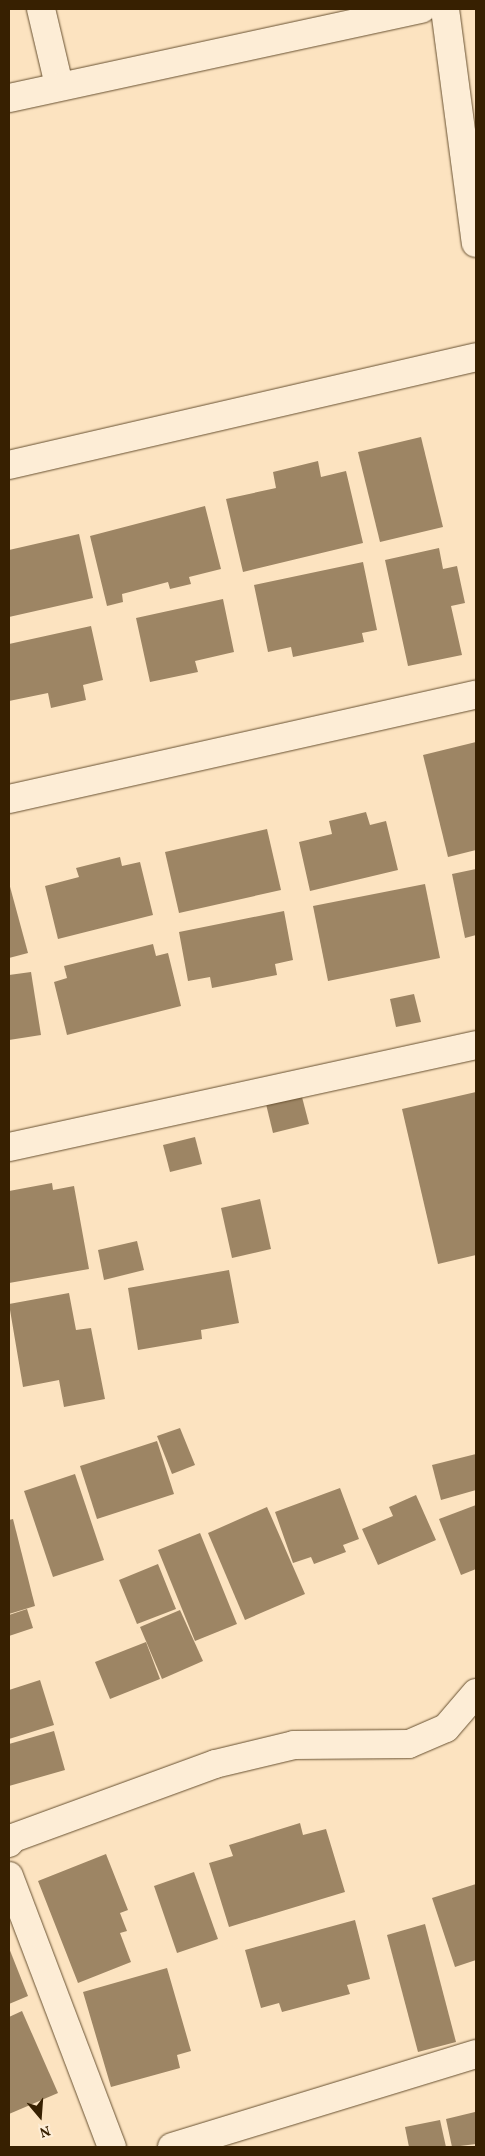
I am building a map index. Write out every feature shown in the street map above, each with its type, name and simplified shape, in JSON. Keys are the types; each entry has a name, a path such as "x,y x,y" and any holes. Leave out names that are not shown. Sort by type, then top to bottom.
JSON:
{"street":[{"path":"41,9 60,85"},
{"path":"9,98 60,85 421,9"},
{"path":"445,9 476,243"},
{"path":"9,465 476,357"},
{"path":"9,799 476,695"},
{"path":"9,1147 476,1045"},
{"path":"9,1844 13,1838 214,1764 294,1745 409,1744 446,1728 476,1693"},
{"path":"9,1876 112,2147"},
{"path":"172,2147 476,2056"}],"building":[{"path":"421,437 443,527 380,542 358,452"},
{"path":"318,461 321,477 346,471 363,543 243,572 226,499 276,488 273,472"},
{"path":"205,506 221,569 189,577 191,584 170,589 168,582 122,594 123,602 107,606 90,536"},
{"path":"79,534 93,598 9,617 9,550"},
{"path":"439,548 443,569 457,566 465,603 451,606 462,655 408,666 385,560"},
{"path":"363,562 377,630 362,633 364,642 293,657 291,647 268,652 254,585"},
{"path":"223,599 234,652 195,661 198,672 150,682 136,618"},
{"path":"91,626 103,680 83,685 86,700 51,708 48,693 9,701 9,644"},
{"path":"476,742 476,850 448,857 423,755"},
{"path":"366,812 370,825 386,821 398,870 310,891 299,842 332,834 329,821"},
{"path":"267,829 281,890 179,913 165,852"},
{"path":"120,857 122,866 140,862 153,915 58,939 45,886 79,877 76,868"},
{"path":"476,869 476,935 465,938 452,874"},
{"path":"9,883 28,953 9,958"},
{"path":"425,884 440,958 328,981 313,906"},
{"path":"284,911 293,960 275,964 277,975 212,988 210,977 188,981 179,932"},
{"path":"153,944 156,956 168,953 181,1006 67,1035 54,982 67,978 64,966"},
{"path":"31,972 41,1035 9,1040 9,975"},
{"path":"414,994 421,1022 396,1027 390,999"},
{"path":"476,1092 476,1255 438,1264 402,1109"},
{"path":"302,1097 309,1124 273,1133 266,1104"},
{"path":"195,1137 202,1164 170,1172 163,1145"},
{"path":"52,1183 53,1190 74,1186 89,1269 9,1283 9,1191"},
{"path":"260,1199 271,1249 232,1258 221,1208"},
{"path":"137,1241 144,1270 104,1280 98,1250"},
{"path":"229,1270 239,1323 201,1330 202,1339 138,1350 128,1288"},
{"path":"69,1293 76,1330 91,1328 105,1399 64,1407 59,1380 23,1387 9,1304"},
{"path":"180,1428 195,1465 172,1474 157,1436"},
{"path":"157,1441 174,1494 97,1519 80,1466"},
{"path":"476,1454 476,1490 441,1500 432,1465"},
{"path":"75,1474 104,1560 53,1577 24,1491"},
{"path":"340,1488 359,1539 343,1545 346,1552 314,1564 311,1557 293,1563 275,1512"},
{"path":"416,1495 436,1540 378,1565 362,1529 393,1516 389,1507"},
{"path":"476,1505 476,1569 461,1575 439,1519"},
{"path":"267,1507 305,1594 245,1620 208,1533"},
{"path":"13,1519 35,1606 9,1614 9,1520"},
{"path":"200,1533 237,1624 195,1641 158,1550"},
{"path":"158,1564 176,1609 137,1624 119,1580"},
{"path":"27,1609 33,1628 9,1636 9,1615"},
{"path":"180,1610 203,1661 162,1679 140,1627"},
{"path":"146,1642 160,1679 110,1699 95,1662"},
{"path":"40,1680 54,1725 9,1739 9,1690"},
{"path":"54,1731 65,1770 9,1786 9,1744"},
{"path":"300,1823 303,1835 326,1829 345,1892 229,1927 209,1863 233,1856 229,1845"},
{"path":"106,1854 128,1910 120,1913 127,1931 120,1933 131,1962 78,1983 38,1881"},
{"path":"194,1872 218,1939 177,1953 154,1886"},
{"path":"476,1884 476,1960 455,1967 432,1898"},
{"path":"355,1920 370,1979 347,1985 350,1994 282,2012 279,2003 261,2008 245,1950"},
{"path":"425,1924 456,2042 418,2052 387,1935"},
{"path":"9,1948 28,1996 9,2004"},
{"path":"167,1968 191,2051 177,2055 180,2068 111,2087 83,1992"},
{"path":"22,2011 58,2093 9,2114 9,2017"},
{"path":"475,2112 476,2144 452,2147 446,2119"},
{"path":"440,2120 446,2147 409,2147 405,2127"}]}
